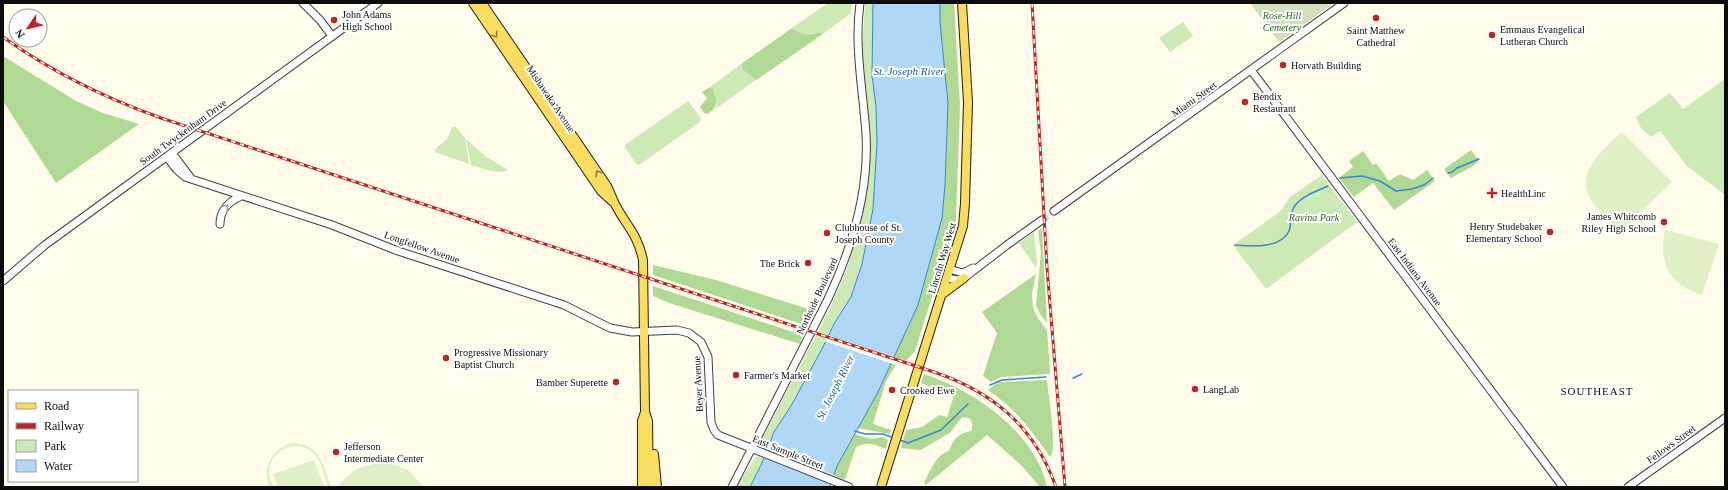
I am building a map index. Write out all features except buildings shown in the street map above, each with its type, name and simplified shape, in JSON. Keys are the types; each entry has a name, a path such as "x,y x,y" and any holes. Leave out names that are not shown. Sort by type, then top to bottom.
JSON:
{"main road":[{"name":"Mishawaka Avenue","path":"473,3 601,191 615,204"},
{"name":"Mishawaka Avenue","path":"482,3 607,186 615,204 632,229 640,247 643,260 645,412 648,427"},
{"name":"Lincoln Way West","path":"880,487 963,226 965,203 967,89 962,3"},
{"path":"941,295 964,278"},
{"name":"Mishawaka Avenue","path":"642,487 642,421 645,412"},
{"path":"648,427 649,487"},
{"path":"648,427 654,452 656,487"},
{"path":"636,487 643,465"}],"street":[{"path":"303,3 320,20 332,36"},
{"name":"South Twyckenham Drive","path":"3,282 45,245 378,3"},
{"name":"Northside Boulevard","path":"732,487 751,447 831,293 842,269 855,227 863,186 866,150 858,54 860,3"},
{"name":"Miami Street","path":"1054,212 1344,3"},
{"name":"East Indiana Avenue","path":"1251,70 1563,487"},
{"name":"Longfellow Avenue","path":"169,155 180,174 193,180 332,225 398,251 564,305 610,328 620,331 644,332"},
{"path":"220,224 223,209 230,202 241,196"},
{"path":"948,274 957,280 964,278 1042,220"},
{"path":"948,274 963,273 986,261"},
{"name":"Beyer Avenue","path":"644,332 682,331 694,336 701,342 708,356 711,422 714,430 720,436"},
{"name":"Fellows Street","path":"1628,487 1725,418"},
{"name":"East Sample Street","path":"720,436 751,447 846,486"}],"green space":[{"path":"828,3 852,3 851,13 823,34 819,32 805,34 792,28"},
{"path":"865,3 873,3 872,76 876,106 877,142 873,209 862,264 851,297 834,324 791,406 774,432 768,449 759,445 830,308 846,271 858,230 867,189 870,151 862,53"},
{"path":"940,3 954,3 960,106 956,220 915,351 906,361 894,357 918,305 942,218 945,185 948,103 940,23"},
{"name":"Rose-Hill Cemetery","path":"1250,3 1334,3 1279,42"},
{"path":"1183,22 1193,36 1170,52 1159,38"},
{"path":"792,28 805,34 819,32 823,34 756,80 742,69 741,64"},
{"path":"3,56 76,101 103,113 139,124 56,183 3,101"},
{"path":"741,64 742,69 756,80 715,109 717,104 710,87"},
{"path":"1725,79 1725,195 1687,166 1660,131 1651,137 1641,128 1636,117 1670,93 1683,109"},
{"path":"710,87 713,89 716,103 714,109 707,114 704,113 700,107 707,98 702,92"},
{"path":"688,101 701,118 700,122 639,165 636,164 625,145"},
{"path":"452,127 456,127 465,138 469,164 435,152 435,149 447,139"},
{"path":"1622,132 1672,182 1621,231 1596,207 1589,196 1586,185 1587,175 1591,165 1605,147"},
{"path":"466,139 485,156 508,170 499,172 471,165"},
{"path":"1471,150 1479,161 1451,178 1444,169"},
{"path":"1363,151 1373,165 1376,163 1389,181 1400,174 1413,180 1427,170 1435,181 1394,210 1373,183 1354,197 1339,178 1353,167 1349,161"},
{"name":"Ravina Park","path":"1322,175 1357,222 1266,289 1233,245 1278,213 1290,197"},
{"path":"1042,228 1047,323 1040,314 1036,305 1041,253 1038,231"},
{"path":"1665,230 1719,244 1702,295 1681,285 1668,271 1663,253"},
{"path":"1034,232 1037,261 1036,268 1019,243"},
{"path":"653,265 716,280 815,311 807,326 653,275"},
{"path":"1036,274 1032,293 1033,307 1036,315 1047,330 1050,374 1001,377 991,382 983,376 997,333 982,312"},
{"path":"653,286 802,335 800,344 669,303 653,296"},
{"path":"891,363 896,365 886,381 873,424 891,430 890,434 857,428 877,394"},
{"path":"924,374 963,391 1000,416 1030,449 1040,467 1047,487 1040,487 1021,465 987,435 926,485 924,483 937,460 944,453 949,451 957,437 971,431 972,423 970,419 962,417 951,432 921,450 901,448 906,430 922,427 939,415 947,417 954,396 921,383"},
{"path":"1047,380 1053,433 1052,452 1050,457 1037,438 1015,412 988,390 1000,382"},
{"path":"854,434 872,439 883,437 888,440 886,449 871,444 864,444 856,447 845,480 834,476 837,466"},
{"path":"291,443 301,444 308,447 319,456 331,487 328,487 321,464 316,456 307,449 292,447 279,452 274,458 269,472 273,487 269,487 267,473 270,460 274,454 284,446"},
{"path":"758,456 764,458 750,487 736,487 755,458"},
{"path":"314,460 324,487 278,487 273,474"},
{"path":"386,462 408,470 424,487 338,487 348,476 359,468 371,464"}],"water":[{"name":"St. Joseph River","path":"873,3 940,3 940,23 948,103 945,185 942,218 918,305 877,394 837,466 830,487 750,487 762,463 774,432 791,406 834,324 851,297 862,264 873,209 877,142 876,106 872,76"}],"pier":[{"path":"827,335 896,358 893,364 824,341"},
{"path":"766,448 836,476 832,485 762,457"}],"waterway":[{"path":"1448,173 1479,159"},
{"path":"1340,178 1362,176 1380,181 1396,191 1412,189 1424,185 1433,178"},
{"path":"1235,245 1257,246 1273,244 1279,241 1285,237 1289,231 1291,216 1297,203 1310,194 1328,186"},
{"path":"1073,378 1082,374"},
{"path":"990,385 1002,380 1046,377"},
{"path":"900,440 908,443 941,430 968,404"},
{"path":"855,431 865,434 883,434 894,438"}],"tunnel":[{"path":"1042,220 1054,211"}],"railway":[{"path":"1032,3 1047,268 1065,487"},
{"path":"3,37 40,62 79,83 120,102 161,118 955,380 993,401 1009,414 1024,430 1036,447 1047,466 1056,487"}],"place":[{"name":"Saint Matthew Cathedral","path":"1376,18"},
{"name":"John Adams High School","path":"334,20"},
{"name":"Emmaus Evangelical Lutheran Church","path":"1492,35"},
{"name":"Horvath Building","path":"1283,65"},
{"name":"Bendix Restaurant","path":"1245,102"},
{"name":"HealthLinc","path":"1492,193"},
{"name":"James Whitcomb Riley High School","path":"1664,222"},
{"name":"Henry Studebaker Elementary School","path":"1550,232"},
{"name":"Clubhouse of St. Joseph County","path":"827,233"},
{"name":"The Brick","path":"808,263"},
{"name":"Progressive Missionary Baptist Church","path":"446,358"},
{"name":"Farmer's Market","path":"736,375"},
{"name":"Bamber Superette","path":"616,382"},
{"name":"LangLab","path":"1195,389"},
{"name":"Crooked Ewe","path":"892,390"},
{"name":"Jefferson Intermediate Center","path":"336,452"}],"district":[{"name":"SOUTHEAST","path":"1597,391"}]}
